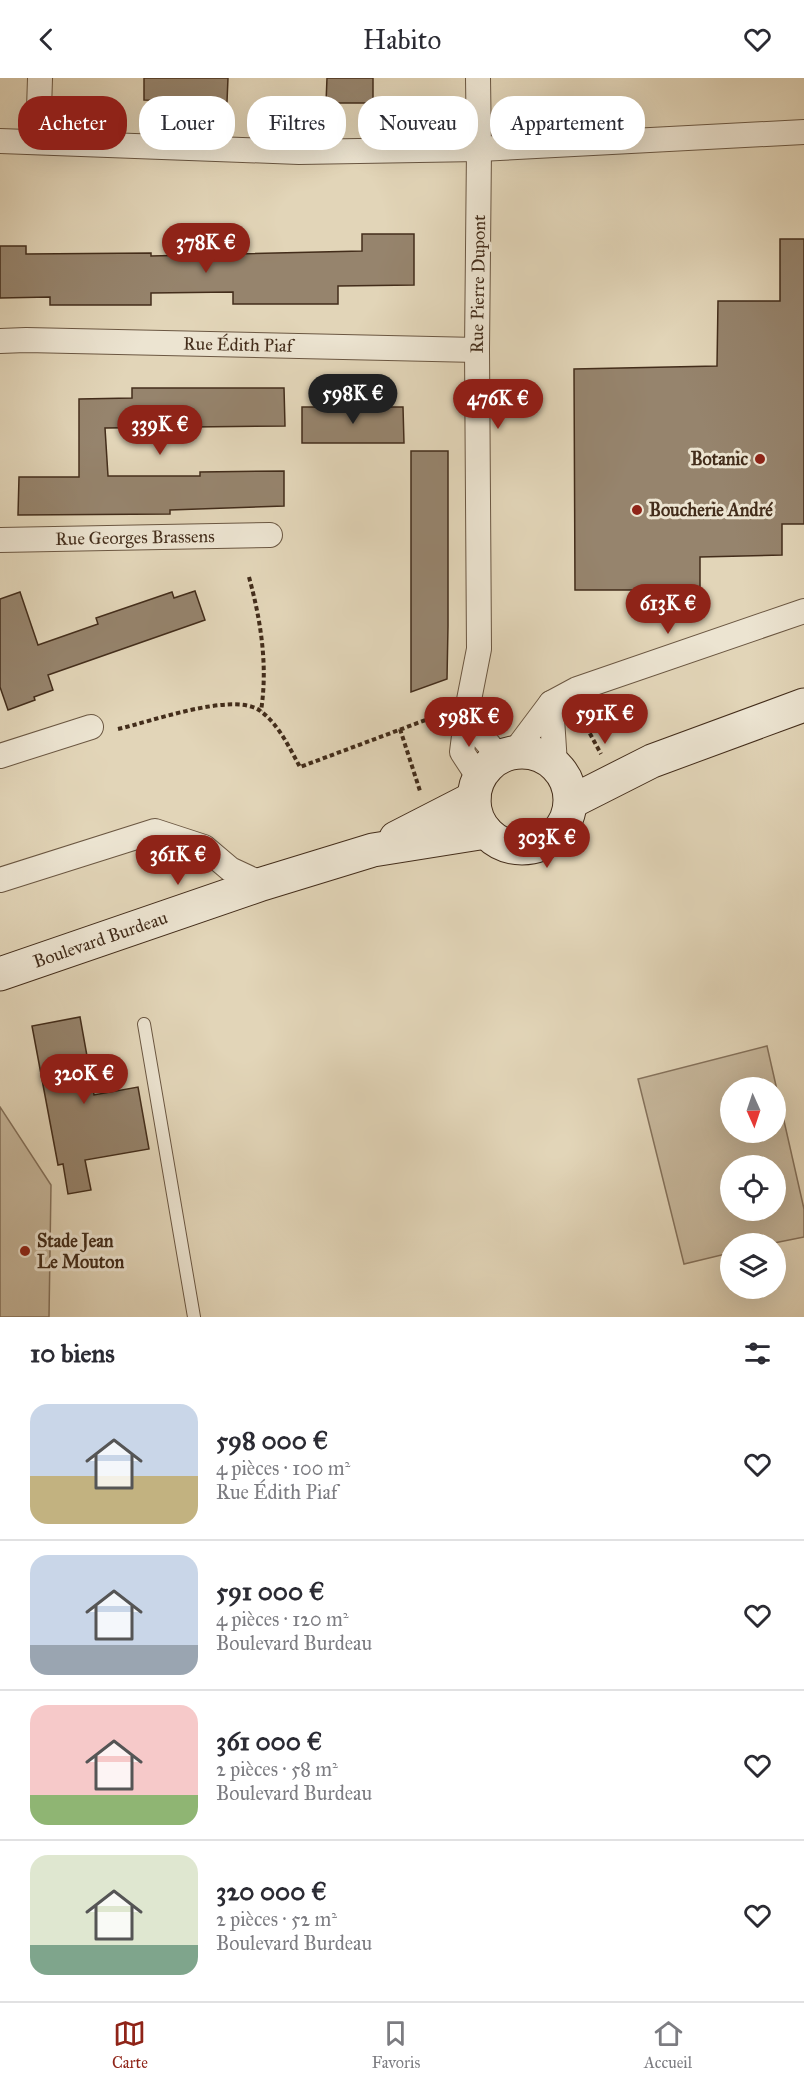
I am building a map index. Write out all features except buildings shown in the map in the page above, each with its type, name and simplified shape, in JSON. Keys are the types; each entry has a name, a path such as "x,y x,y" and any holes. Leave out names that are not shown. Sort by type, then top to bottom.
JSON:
{"main road":[{"path":"563,780 652,761 804,705"},
{"path":"530,752 543,756 563,780 568,818 559,832 546,842 531,848 514,848 499,843 486,832 474,810 492,771 530,752"},
{"name":"Boulevard Burdeau","path":"373,850 430,819 492,771"},
{"name":"Boulevard Burdeau","path":"0,974 262,884 373,850 486,832"}],"street":[{"path":"39,96 40,78"},
{"name":"Rue Pierre Dupont","path":"458,708 479,649 478,78"},
{"path":"127,145 299,152 479,149 804,132"},
{"path":"0,141 18,141"},
{"name":"Rue Édith Piaf","path":"0,341 477,350"},
{"name":"Rue Georges Brassens","path":"0,540 270,535"},
{"path":"458,708 476,729 492,771 551,703 577,689 804,611"},
{"path":"551,703 563,780"},
{"path":"0,756 91,728"},
{"path":"0,880 155,831 204,847 230,869 262,884"}],"lane":[{"path":"144,1024 194,1317"}],"path":[{"path":"249,577 258,610 261,640 265,685 261,711"},
{"path":"91,728 104,732 211,705 249,705 261,711 280,732 300,766 458,708"},
{"path":"570,720 588,730 601,754"},
{"path":"400,729 421,795"}],"shaded area":[{"path":"767,1046 774,1077 720,1077 720,1143 786,1143 786,1130 804,1209 804,1237 786,1241 786,1233 720,1233 720,1255 684,1264 638,1079"},
{"name":"Stade Jean Le Mouton","path":"0,1107 51,1185 49,1317 0,1317"}],"place":[{"name":"Botanic","path":"760,459"},
{"name":"Boucherie André","path":"637,510"},
{"name":"Stade Jean Le Mouton","path":"25,1251"}]}
